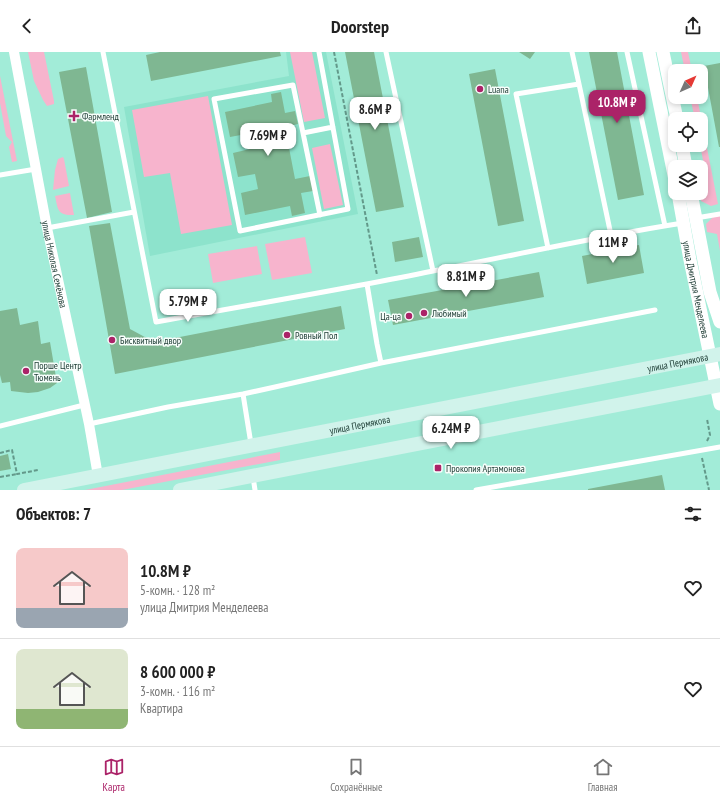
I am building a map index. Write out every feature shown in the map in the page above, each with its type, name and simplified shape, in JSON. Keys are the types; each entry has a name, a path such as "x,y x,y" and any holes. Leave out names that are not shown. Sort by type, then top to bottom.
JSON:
{"main road":[{"name":"улица Пермякова","path":"24,490 715,355"},
{"path":"180,490 718,385"}],"street":[{"name":"улица Николая Семёнова","path":"14,52 36,170 98,476"},
{"path":"649,52 671,160"},
{"path":"664,52 676,112"},
{"name":"улица Дмитрия Менделеева","path":"679,200 690,260 715,355 720,404"},
{"name":"улица Дмитрия Менделеева","path":"692,200 710,292 720,322"}],"lane":[{"path":"103,52 156,322 433,272 611,235 684,223"},
{"path":"319,52 348,209 320,215 240,231 214,99 293,84 320,215"},
{"path":"386,52 433,272"},
{"path":"572,52 611,235"},
{"path":"627,52 665,226"},
{"path":"548,248 516,94 579,84"},
{"path":"303,133 333,127"},
{"path":"0,175 36,170"},
{"path":"48,228 134,212"},
{"path":"696,218 720,214"},
{"path":"367,284 377,344 382,363"},
{"path":"88,424 168,407 242,394 382,363 655,310"},
{"path":"242,394 252,446"},
{"path":"0,426 84,405"},
{"path":"476,490 509,487 720,447"},
{"path":"252,476 255,490"}],"path":[{"path":"334,52 378,282"},
{"path":"0,453 12,450 17,474"},
{"path":"0,477 38,470"}],"shaded area":[{"path":"28,52 44,52 54,104 47,106 43,100 34,81"},
{"path":"286,52 326,52 358,214 150,256 124,107 289,76"},
{"path":"290,52 312,52 325,118 304,122"},
{"path":"681,52 688,52 691,64 684,64"},
{"path":"0,76 17,161 12,162 9,147 12,142 6,136 0,103"},
{"path":"208,96 232,225 181,234 170,173 144,177 132,110"},
{"path":"692,104 698,104 700,112 693,112"},
{"path":"330,144 343,205 324,209 312,148"},
{"path":"701,152 708,152 718,204 711,206 701,201 708,200 708,160 703,160"},
{"path":"63,157 69,186 53,190 55,170 58,159"},
{"path":"70,193 74,215 64,214 59,211 55,196"},
{"path":"720,215 720,251 717,234 707,232 706,224 713,217"},
{"path":"305,237 312,273 272,280 265,244"},
{"path":"257,246 262,274 213,283 208,254"},
{"path":"280,452 280,460 122,490 85,490"}],"building":[{"path":"160,52 280,52 281,56 151,81 146,55"},
{"path":"345,52 374,52 404,207 376,212"},
{"path":"519,52 535,52 530,59"},
{"path":"589,52 617,52 644,195 618,200"},
{"path":"720,63 720,147 708,88 708,65"},
{"path":"86,67 112,212 87,218 59,72"},
{"path":"495,69 524,221 498,226 469,74"},
{"path":"281,92 285,113 295,111 298,124 285,127 295,179 310,176 313,191 301,193 305,213 292,216 290,206 245,215 241,193 258,189 255,174 238,177 233,153 250,149 246,134 230,137 225,112 272,102 271,94"},
{"path":"110,223 130,329 154,342 341,306 345,329 115,374 89,226"},
{"path":"419,237 423,257 395,262 392,242"},
{"path":"639,245 644,273 587,284 582,256"},
{"path":"539,272 544,297 393,325 388,300"},
{"path":"17,308 20,325 38,321 41,344 50,342 57,383 50,388 38,392 28,393 11,391 10,382 2,383 0,375 0,311"},
{"path":"8,454 11,469 0,471 0,456"},
{"path":"662,475 665,490 588,490 588,489"}],"place":[{"name":"Luana","path":"480,89"},
{"name":"Фармленд","path":"74,116"},
{"name":"Любимый","path":"424,313"},
{"name":"Ца-ца","path":"409,316"},
{"name":"Ровный Пол","path":"287,335"},
{"name":"Бисквитный двор","path":"112,340"},
{"name":"Порше Центр Тюмень","path":"26,371"},
{"name":"Прокопия Артамонова","path":"438,468"}]}
